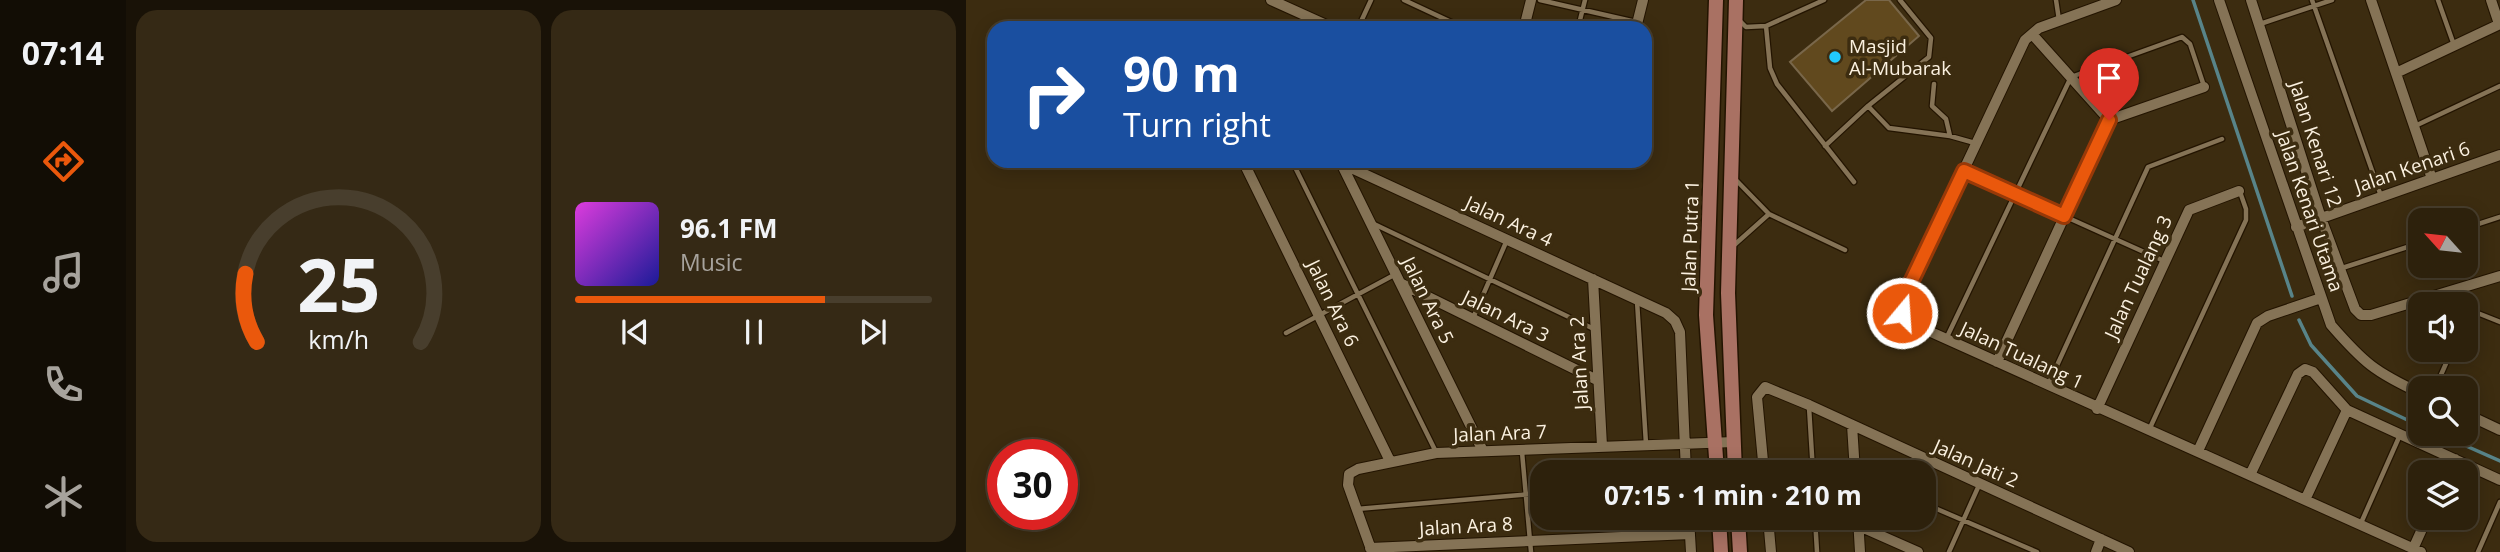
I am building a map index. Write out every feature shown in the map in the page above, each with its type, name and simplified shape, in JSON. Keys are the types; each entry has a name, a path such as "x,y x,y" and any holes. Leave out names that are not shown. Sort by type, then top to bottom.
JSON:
{"main road":[{"name":"Jalan Putra 1","path":"1716,0 1706,315 1717,460"},
{"name":"Jalan Putra 1","path":"1735,460 1729,250 1736,7"},
{"path":"1720,530 1721,552"},
{"path":"1739,530 1740,552"}],"street":[{"path":"1271,0 1318,21"},
{"path":"1526,21 1531,0"},
{"path":"1637,21 1643,0"},
{"path":"2109,120 2032,34 2059,20 2116,0"},
{"name":"Jalan Kenari Utama","path":"2219,0 2331,325 2360,358 2378,373 2408,387"},
{"name":"Jalan Kenari 12","path":"2251,0 2349,299 2361,315 2371,315 2500,276"},
{"path":"2371,0 2432,179"},
{"path":"2396,73 2500,24 2491,0"},
{"name":"Jalan Tualang 1","path":"2032,34 2025,40 1901,306 1906,319 2097,409 2417,550"},
{"path":"1997,362 2109,120 2204,87"},
{"name":"Jalan Kenari 6","path":"2296,226 2499,157"},
{"name":"Jalan Ara 6","path":"1246,168 1390,461"},
{"name":"Jalan Ara 5","path":"1342,168 1373,224 1397,279 1483,451"},
{"name":"Jalan Ara 4","path":"1352,168 1666,313 1675,321 1680,332 1684,442"},
{"name":"Jalan Tualang 3","path":"2097,409 2189,210 2239,191"},
{"name":"Jalan Ara 3","path":"1397,279 1597,380"},
{"name":"Jalan Ara 2","path":"1592,279 1602,446"},
{"path":"2197,452 2258,323 2268,316 2321,298"},
{"path":"2250,475 2301,370 2313,372 2347,410 2500,480"},
{"name":"Jalan Jati 2","path":"1763,460 1758,393 1770,388 2129,552"},
{"path":"2305,500 2347,410"},
{"path":"2478,420 2500,430"},
{"path":"1852,425 1854,460"},
{"path":"1684,442 1685,460"},
{"name":"Jalan Ara 7","path":"1371,550 1348,485 1349,474 1358,469 1436,453 1734,442"},
{"path":"1690,530 1691,552"},
{"path":"1769,530 1771,552"},
{"path":"1859,530 1860,552"},
{"path":"1874,530 1918,552"},
{"path":"2417,550 2423,530"},
{"name":"Jalan Ara 8","path":"1371,550 1690,534"},
{"path":"2096,552 2101,539"}],"lane":[{"path":"1361,21 1370,0"},
{"path":"1405,0 1449,21"},
{"path":"1540,0 1622,21"},
{"path":"1580,21 1585,0"},
{"path":"1736,7 1746,27 1766,26 1824,0"},
{"path":"1825,146 1868,106 1923,64 1932,48 1926,30 1900,0"},
{"path":"2056,0 2059,20"},
{"path":"2259,24 2313,3 2332,0"},
{"path":"2438,0 2454,46"},
{"path":"2313,3 2381,197"},
{"path":"1766,26 1770,68 1777,84 1854,182"},
{"path":"1946,340 2071,77 2182,37 2190,44 2204,87"},
{"path":"1934,84 1933,106 1946,119 1950,135"},
{"path":"2414,127 2500,86"},
{"path":"1868,106 1889,128 1950,135 1976,143"},
{"path":"2047,386 2148,167 2222,139"},
{"path":"1295,168 1436,453"},
{"path":"1964,171 2165,261"},
{"path":"1731,174 1769,214 1844,250"},
{"path":"2149,430 2246,220 2246,209 2239,191"},
{"path":"1729,250 1769,214"},
{"path":"2478,224 2500,217"},
{"path":"1373,224 1595,329"},
{"path":"1472,319 1507,240"},
{"path":"2339,270 2408,247"},
{"path":"1286,333 1358,295 1397,279"},
{"path":"1637,299 1646,444"},
{"path":"2478,313 2500,322"},
{"path":"1809,405 1812,460"},
{"path":"2360,525 2400,434"},
{"path":"1522,449 1531,552"},
{"path":"1949,552 1980,483"},
{"path":"1356,509 1530,494"},
{"path":"2478,552 2500,502"},
{"path":"1936,508 2037,552"},
{"path":"1816,530 1817,552"}],"building":[{"name":"Masjid Al-Mubarak","path":"1866,0 1889,0 1919,36 1832,111 1790,62"}],"waterway":[{"path":"2193,0 2292,296"},
{"path":"2299,320 2311,345 2357,396 2408,420"},
{"path":"2466,446 2500,461"}],"place":[{"name":"Masjid Al-Mubarak","path":"1835,57"}],"route":[{"path":"1902,313 1903,299 1964,171 2064,216 2109,120"}]}
